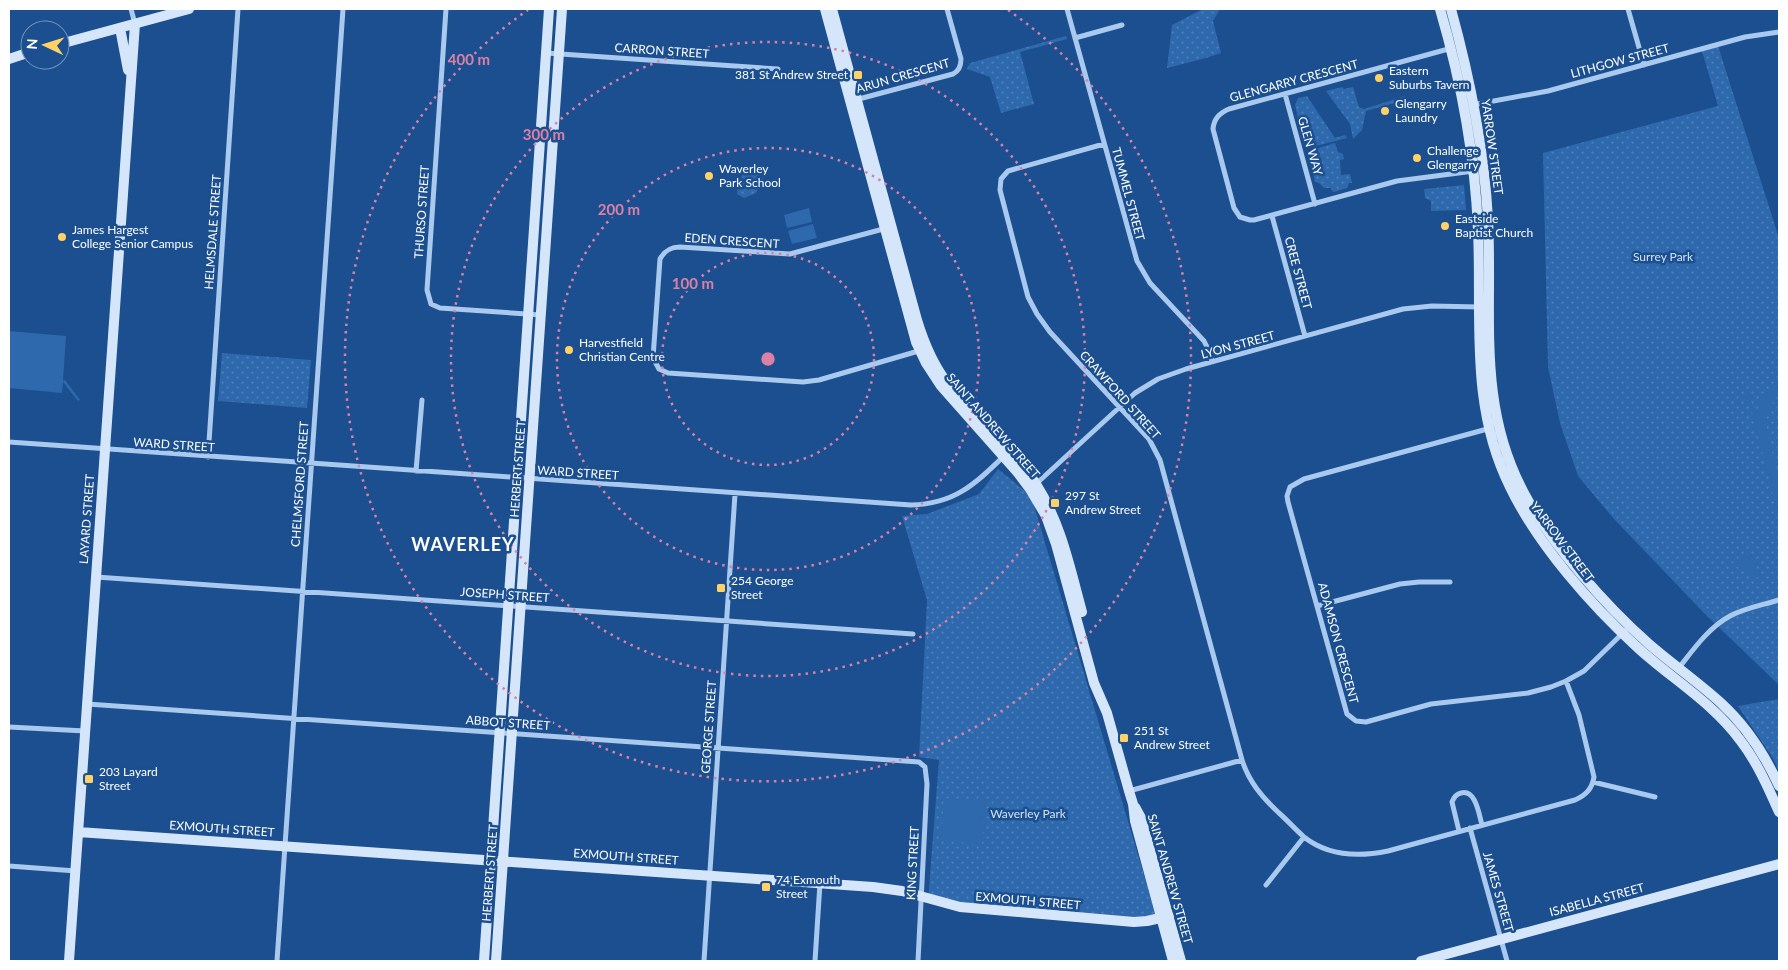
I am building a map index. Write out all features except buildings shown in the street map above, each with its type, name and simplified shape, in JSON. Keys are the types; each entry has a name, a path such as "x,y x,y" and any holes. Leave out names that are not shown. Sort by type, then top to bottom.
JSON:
{"street":[{"name":"LAYARD STREET","path":"69,961 135,24 131,9"},
{"path":"70,41 189,9"},
{"name":"HELMSDALE STREET","path":"208,457 238,9"},
{"name":"CHELMSFORD STREET","path":"277,961 342,9"},
{"name":"THURSO STREET","path":"446,9 428,298 431,304 440,308 541,315"},
{"name":"HERBERT STREET","path":"484,961 549,9"},
{"name":"HERBERT STREET","path":"496,961 562,9"},
{"name":"SAINT ANDREW STREET","path":"824,9 854,101"},
{"name":"SAINT ANDREW STREET","path":"832,9 913,331 924,349 941,386 1007,453 1033,486 1046,516 1054,536 1094,683 1107,713 1133,804 1135,821 1164,917 1181,961"},
{"name":"ARUN CRESCENT","path":"854,101 953,74 957,71 961,64 961,59 947,9"},
{"name":"TUMMEL STREET","path":"1067,9 1140,268 1150,283 1204,341 1212,362"},
{"name":"YARROW STREET","path":"1440,9 1456,47"},
{"name":"YARROW STREET","path":"1450,9 1469,106 1479,170 1478,229 1484,307 1479,364 1483,395 1494,427 1503,472 1515,498 1530,522 1577,585 1674,673 1739,738 1758,768 1779,812"},
{"path":"1628,9 1644,64"},
{"path":"1075,38 1122,26"},
{"name":"LAYARD STREET","path":"120,28 130,78"},
{"name":"LITHGOW STREET","path":"1469,106 1542,92 1746,37 1779,32"},
{"name":"GLENGARRY CRESCENT","path":"1456,47 1229,109 1218,116 1214,123 1214,134 1237,213 1240,217 1250,220 1272,216 1397,181 1479,170"},
{"name":"CARRON STREET","path":"546,53 778,69"},
{"name":"GLEN WAY","path":"1285,94 1316,204"},
{"name":"CRAWFORD STREET","path":"1104,144 1013,169 1004,175 1000,184 1032,306 1050,332 1149,439 1160,460 1242,760 1249,778 1259,793 1304,837 1315,844 1332,851 1360,855 1388,851 1575,800 1586,793 1593,782"},
{"path":"537,181 550,182"},
{"name":"CREE STREET","path":"1272,216 1305,336"},
{"name":"EDEN CRESCENT","path":"888,228 790,254 670,248 660,259 653,358 659,369 668,373 803,382 819,380 924,349"},
{"name":"LYON STREET","path":"1033,486 1120,407 1145,386 1158,379 1186,369 1411,308 1432,306 1484,307"},
{"path":"416,471 422,400"},
{"name":"ADAMSON CRESCENT","path":"1494,427 1304,478 1294,484 1288,492 1288,502 1347,714 1356,721 1366,722 1431,704 1535,692 1566,681 1589,667 1626,630"},
{"name":"WARD STREET","path":"9,442 899,505 923,505 942,501 966,490 1007,453"},
{"name":"GEORGE STREET","path":"704,961 735,494"},
{"name":"JOSEPH STREET","path":"96,577 913,634"},
{"path":"1317,606 1400,584 1450,582"},
{"path":"1674,673 1706,636 1723,620 1740,612 1779,600"},
{"name":"YARROW STREET","path":"1674,673 1721,703 1738,720 1764,756 1779,786"},
{"path":"1566,681 1576,706 1591,763 1593,782 1656,797"},
{"name":"ABBOT STREET","path":"87,704 913,761 919,762 926,767"},
{"path":"9,727 85,732"},
{"path":"1129,791 1242,760"},
{"name":"KING STREET","path":"918,961 927,784 926,767"},
{"path":"1459,831 1452,802 1457,794 1469,794 1473,797 1482,825"},
{"name":"JAMES STREET","path":"1470,828 1507,961"},
{"name":"EXMOUTH STREET","path":"78,832 820,883 902,891 949,905 976,909 1139,922 1164,917"},
{"path":"1266,885 1304,837"},
{"name":"ISABELLA STREET","path":"1421,961 1779,864"},
{"path":"9,866 76,871"},
{"path":"815,961 820,883"},
{"name":"SAINT ANDREW STREET","path":"1164,917 1173,961"}],"green space":[{"path":"1203,9 1220,9 1213,21 1221,53 1167,68 1172,25"},
{"path":"1066,36 1067,39 1020,52 1034,104 1001,113 990,77 967,69 970,63"},
{"name":"Surrey Park","path":"1718,46 1779,238 1779,685 1705,614 1614,519 1578,476 1560,423 1548,367 1543,153 1718,106 1702,51"},
{"path":"1342,87 1344,89 1353,87 1359,107 1364,109 1405,96 1405,100 1366,111 1362,130 1353,139 1350,124 1326,91"},
{"path":"1307,96 1335,138 1345,135 1347,138 1316,146 1306,136 1302,135 1295,105 1298,98"},
{"path":"1335,143 1338,152 1343,154 1344,159 1340,160 1341,175 1350,174 1352,183 1349,183 1347,188 1334,192 1331,188 1324,188 1315,182 1310,161 1312,150"},
{"path":"753,163 762,166 763,180 756,193 744,198 737,194 738,185 743,173"},
{"path":"1464,185 1466,210 1431,211 1431,201 1425,198 1424,189"},
{"path":"809,208 812,222 787,228 784,215"},
{"path":"813,224 817,238 792,244 788,231"},
{"path":"9,331 66,336 63,381 65,380 80,400 78,401 63,382 62,393 9,388"},
{"path":"222,353 311,360 307,408 218,401"},
{"path":"1779,380 1779,393 1769,408 1766,420 1767,433 1779,478 1779,517 1749,402 1746,402 1744,394 1751,392 1754,400 1751,401 1756,418 1763,396"},
{"name":"Waverley Park","path":"998,469 1030,495 1035,509 1158,922 928,901 939,760 919,757 927,600 902,516 927,514 979,494"},
{"path":"1748,552 1763,579 1762,580 1732,564"},
{"path":"1779,699 1779,772 1774,760 1738,706"},
{"path":"944,798 985,801 982,844 941,841"}],"place":[{"name":"381 St Andrew Street","path":"858,75"},
{"name":"Eastern Suburbs Tavern","path":"1379,78"},
{"name":"Glengarry Laundry","path":"1385,111"},
{"name":"Challenge Glengarry","path":"1417,158"},
{"name":"Waverley Park School","path":"709,176"},
{"name":"Eastside Baptist Church","path":"1445,226"},
{"name":"James Hargest College Senior Campus","path":"62,237"},
{"name":"Harvestfield Christian Centre","path":"569,350"},
{"name":"297 St Andrew Street","path":"1055,503"},
{"name":"254 George Street","path":"721,588"},
{"name":"251 St Andrew Street","path":"1124,738"},
{"name":"203 Layard Street","path":"89,779"},
{"name":"74 Exmouth Street","path":"766,887"}],"district":[{"name":"WAVERLEY","path":"463,545"}]}
